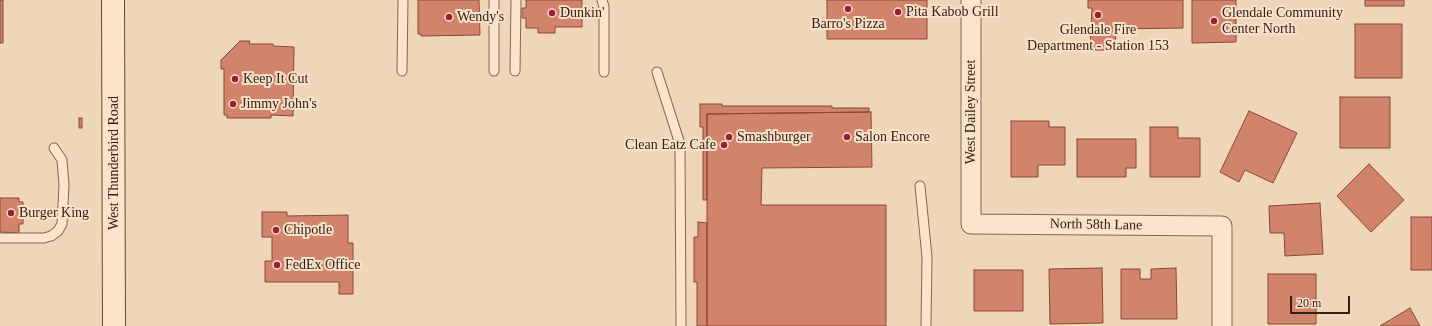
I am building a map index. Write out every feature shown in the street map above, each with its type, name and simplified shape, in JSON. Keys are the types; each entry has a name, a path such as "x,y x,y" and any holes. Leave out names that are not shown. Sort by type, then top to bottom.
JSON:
{"main road":[{"name":"West Thunderbird Road","path":"114,0 114,326"}],"street":[{"name":"West Dailey Street","path":"970,224 971,0"},
{"name":"North 58th Lane","path":"970,224 1222,226 1222,326"}],"lane":[{"path":"402,71 403,0"},
{"path":"494,0 494,71"},
{"path":"515,71 516,0"},
{"path":"602,0 604,7 604,72"},
{"path":"657,72 680,144 681,326"},
{"path":"0,238 44,238 58,231 62,224 63,172 62,160 54,148"},
{"path":"920,186 927,257 926,326"}],"building":[{"path":"0,0 3,0 3,43 0,43"},
{"name":"Wendy's","path":"418,0 479,0 480,35 421,36 421,34 418,34"},
{"name":"Dunkin'","path":"526,0 582,0 582,27 555,27 555,33 538,33 538,28 526,28 526,18 522,18 522,8 526,8"},
{"path":"827,0 927,0 927,39 827,39"},
{"name":"Glendale Fire Department - Station 153","path":"1088,0 1183,0 1183,28 1115,29 1116,50 1090,50 1092,8 1088,8"},
{"name":"Glendale Community Center North","path":"1192,0 1236,0 1236,42 1192,43"},
{"path":"1365,0 1404,0 1404,6 1365,6"},
{"path":"1355,24 1402,24 1402,78 1355,78"},
{"path":"240,41 250,41 249,44 273,44 273,46 294,47 293,116 271,115 271,118 227,118 227,115 224,115 224,69 221,69 221,60"},
{"path":"1340,97 1390,97 1390,148 1340,148"},
{"path":"700,104 722,104 722,106 832,106 832,108 869,108 869,112 707,114 707,200 703,200 703,127 700,127"},
{"path":"1249,111 1297,133 1273,183 1245,170 1239,182 1220,172"},
{"path":"871,112 872,167 762,168 761,205 886,205 886,326 707,326 707,114"},
{"path":"79,118 82,118 82,128 79,128"},
{"path":"1011,121 1049,121 1049,127 1065,127 1065,165 1038,165 1038,177 1011,177"},
{"path":"1150,127 1178,127 1178,138 1200,138 1200,177 1150,177"},
{"path":"1077,139 1136,139 1136,168 1126,168 1126,177 1077,177"},
{"path":"1369,164 1404,200 1371,232 1337,196"},
{"name":"Burger King","path":"0,198 19,198 19,202 23,202 23,224 19,224 19,233 0,232"},
{"path":"1320,203 1323,254 1285,256 1284,233 1270,233 1269,206"},
{"path":"262,212 287,212 287,216 348,215 348,243 353,243 353,294 339,294 339,282 265,282 265,261 272,261 272,237 262,237"},
{"path":"1411,217 1432,217 1432,270 1411,270"},
{"path":"698,222 707,223 707,326 697,326 697,282 694,282 694,237 698,237"},
{"path":"1102,268 1103,323 1050,324 1049,269"},
{"path":"1176,268 1177,319 1121,319 1121,269 1140,269 1140,279 1151,279 1151,269"},
{"path":"974,270 1023,270 1023,311 974,311"},
{"path":"1268,274 1316,274 1316,324 1268,324"},
{"path":"1410,308 1420,326 1380,326"}],"place":[{"name":"Barro's Pizza","path":"848,9"},
{"name":"Pita Kabob Grill","path":"898,12"},
{"name":"Dunkin'","path":"552,13"},
{"name":"Glendale Fire Department - Station 153","path":"1098,15"},
{"name":"Wendy's","path":"449,17"},
{"name":"Glendale Community Center North","path":"1214,21"},
{"name":"Keep It Cut","path":"235,79"},
{"name":"Jimmy John's","path":"233,104"},
{"name":"Smashburger","path":"729,137"},
{"name":"Salon Encore","path":"847,137"},
{"name":"Clean Eatz Cafe","path":"724,145"},
{"name":"Burger King","path":"11,213"},
{"name":"Chipotle","path":"276,230"},
{"name":"FedEx Office","path":"277,265"}]}
